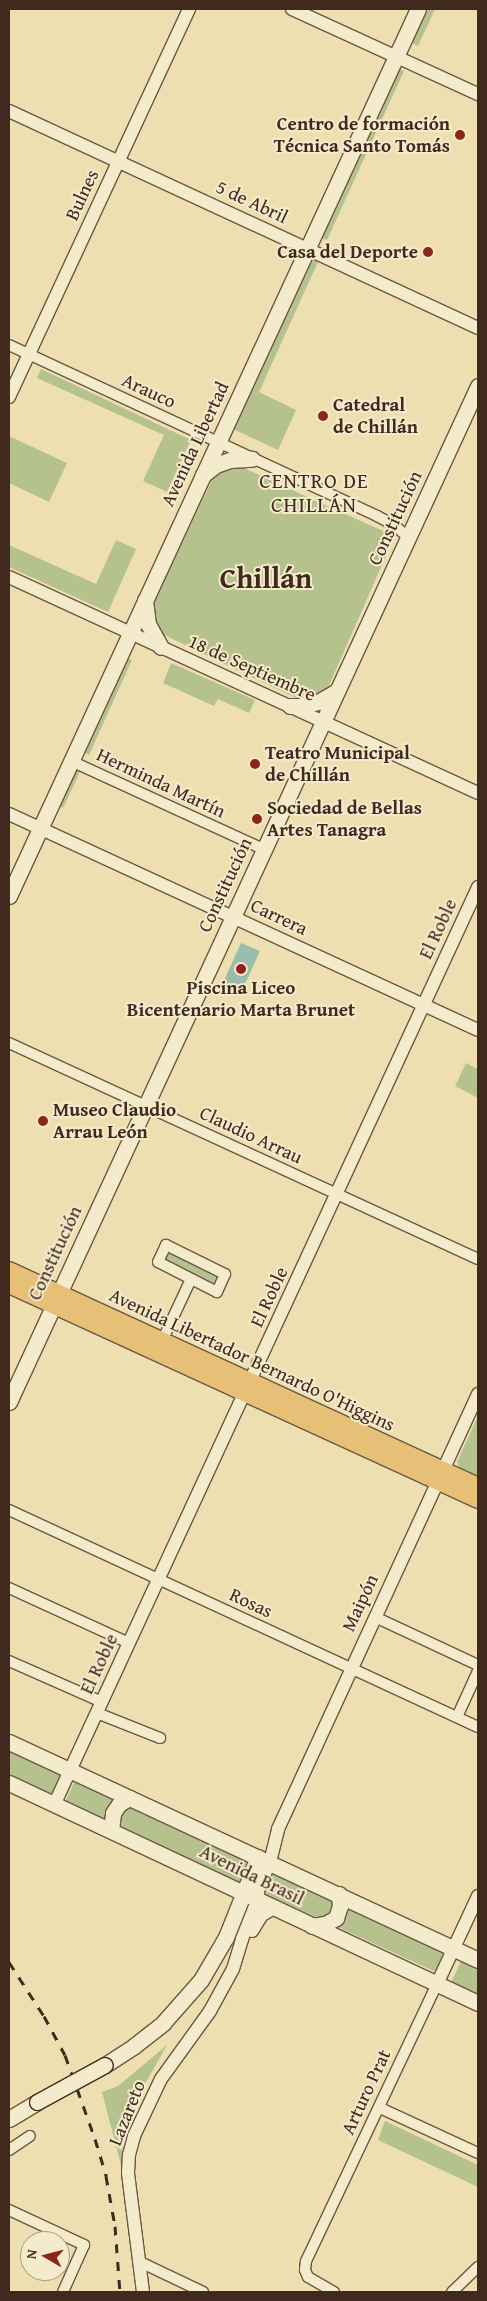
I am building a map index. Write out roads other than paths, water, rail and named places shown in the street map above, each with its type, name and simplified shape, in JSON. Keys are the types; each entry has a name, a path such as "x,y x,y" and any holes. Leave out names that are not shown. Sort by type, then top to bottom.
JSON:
{"main road":[{"name":"Avenida Libertad","path":"9,896 418,9"},
{"name":"Constitución","path":"9,1402 478,386"},
{"path":"202,476 216,465 230,460 252,459"},
{"path":"146,599 148,624 161,647"},
{"path":"290,706 318,702 337,691"},
{"name":"Avenida Libertador Bernardo O'Higgins","path":"9,1270 56,1299 247,1387 441,1475 478,1486"},
{"name":"Avenida Libertador Bernardo O'Higgins","path":"9,1285 56,1299 162,1341 247,1387"},
{"name":"Avenida Libertador Bernardo O'Higgins","path":"441,1475 478,1500"},
{"name":"Avenida Brasil","path":"9,1742 478,1960"},
{"name":"Avenida Brasil","path":"9,1783 478,2003"},
{"path":"111,1830 113,1813 120,1804 129,1798"},
{"name":"Maipón","path":"9,2119 105,2065 148,2036 190,1994 251,1897 264,1859"},
{"path":"312,1926 325,1924 336,1918 340,1906 338,1894"}],"street":[{"name":"Bulnes","path":"9,397 189,9"},
{"path":"292,9 478,94"},
{"name":"5 de Abril","path":"9,111 478,328"},
{"name":"Arauco","path":"9,345 388,521 408,537"},
{"name":"18 de Septiembre","path":"9,577 478,793"},
{"name":"Herminda Martín","path":"71,760 264,849"},
{"name":"Carrera","path":"9,814 478,1030"},
{"name":"El Roble","path":"55,1803 478,887"},
{"name":"Claudio Arrau","path":"9,1043 478,1259"},
{"path":"166,1245 225,1274 217,1292 191,1279 158,1262 166,1245"},
{"path":"162,1341 191,1279"},
{"name":"Maipón","path":"264,1859 478,1394"},
{"name":"Rosas","path":"9,1510 478,1727"},
{"path":"9,1588 129,1643"},
{"path":"376,1617 478,1665"},
{"path":"9,1661 160,1738"},
{"path":"457,1717 478,1671"},
{"name":"Arturo Prat","path":"334,2292 311,2279 306,2274 305,2266 478,1896"},
{"name":"Lazareto","path":"233,1969 246,1927 251,1897"},
{"name":"Lazareto","path":"143,2292 128,2173 129,2155 134,2136 161,2079 210,2011 244,1953 259,1918 274,1908"},
{"path":"380,2108 478,2153"},
{"path":"9,2150 30,2136"},
{"path":"9,2210 84,2245 63,2292"},
{"path":"140,2262 203,2292"},
{"path":"452,2292 462,2287 478,2267"}],"railway":[{"path":"9,1962 44,2016 65,2055 95,2139 106,2176 115,2226 120,2292"}],"place":[{"name":"Centro de formación Técnica Santo Tomás","path":"460,135"},
{"name":"Casa del Deporte","path":"428,252"},
{"name":"Catedral de Chillán","path":"323,416"},
{"name":"Teatro Municipal de Chillán","path":"255,764"},
{"name":"Sociedad de Bellas Artes Tanagra","path":"257,819"},
{"name":"Piscina Liceo Bicentenario Marta Brunet","path":"241,969"},
{"name":"Museo Claudio Arrau León","path":"43,1121"}],"district":[{"name":"CENTRO DE CHILLÁN","path":"314,493"},
{"name":"Chillán","path":"266,578"}]}
